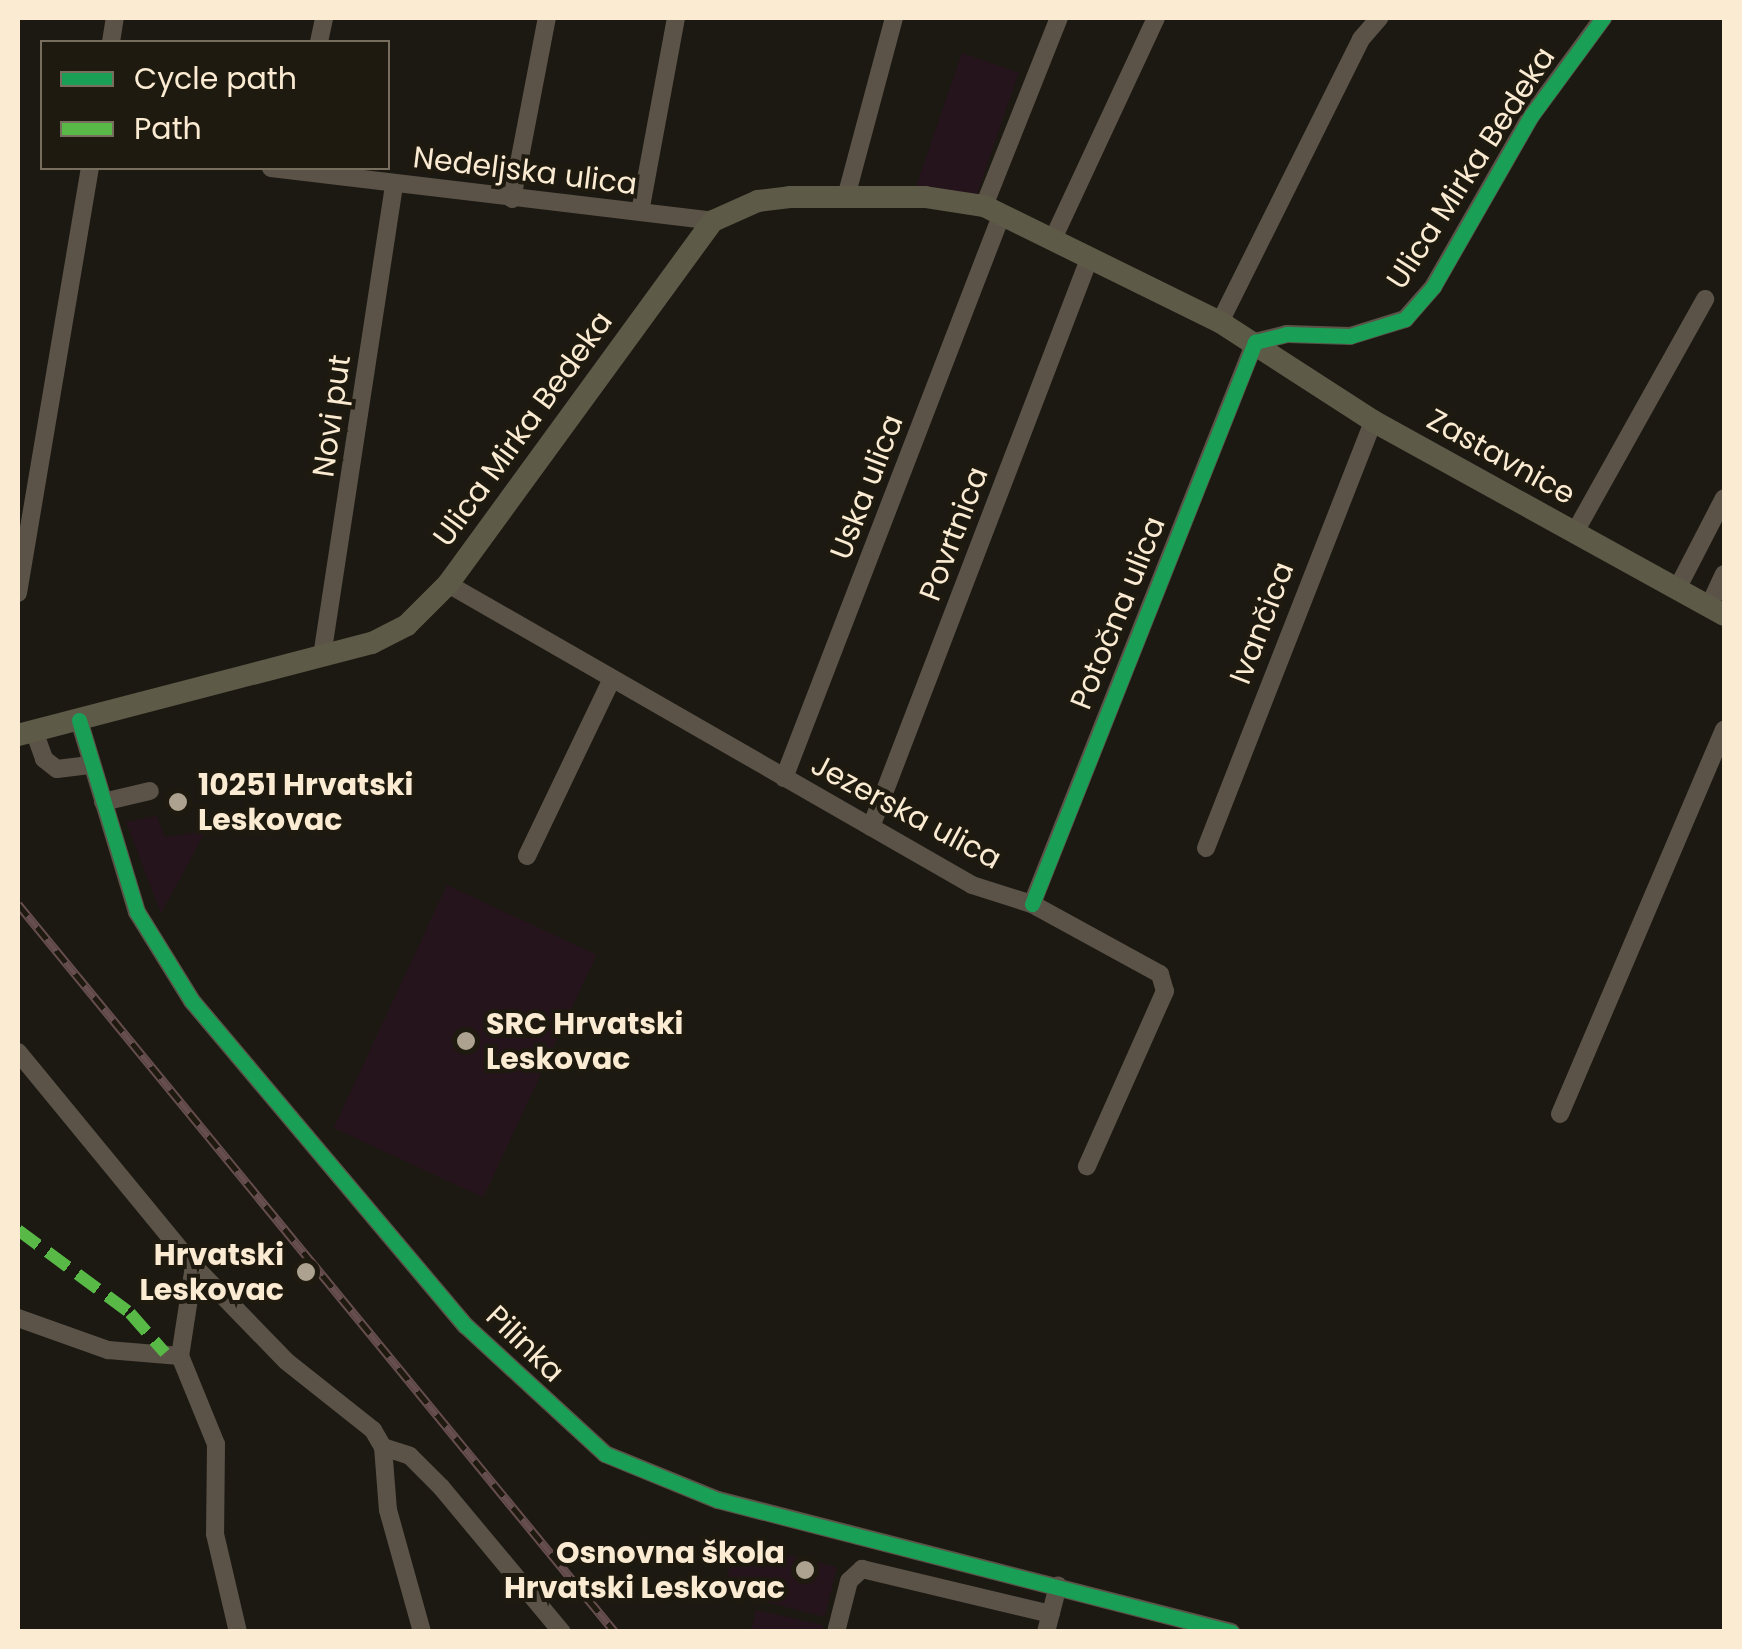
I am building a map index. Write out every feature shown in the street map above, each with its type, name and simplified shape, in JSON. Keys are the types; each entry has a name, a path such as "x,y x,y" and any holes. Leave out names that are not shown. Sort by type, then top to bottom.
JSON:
{"main road":[{"path":"713,221 758,201 846,196 924,196 992,211 1254,342"},
{"name":"Ulica Mirka Bedeka","path":"26,733 322,656 408,626 448,584 713,221"},
{"name":"Zastavnice","path":"1254,342 1373,420 1716,610"}],"street":[{"path":"512,200 547,18"},
{"path":"640,212 676,18"},
{"path":"846,196 894,18"},
{"name":"Uska ulica","path":"784,778 1060,18"},
{"path":"1052,241 1156,18"},
{"path":"1220,322 1362,39 1380,18"},
{"name":"Ulica Mirka Bedeka","path":"1254,342 1287,334 1350,336 1405,319 1433,288 1530,116 1603,18"},
{"path":"18,593 90,170"},
{"name":"Nedeljska ulica","path":"303,170 512,200 713,221"},
{"name":"Novi put","path":"322,656 394,183"},
{"name":"Povrtnica","path":"871,828 1089,260"},
{"path":"1575,532 1705,299"},
{"name":"Potočna ulica","path":"1032,904 1254,342"},
{"name":"Ivančica","path":"1206,848 1373,420"},
{"path":"1677,589 1724,498"},
{"path":"1716,610 1724,574"},
{"name":"Jezerska ulica","path":"448,584 611,681 972,884 1032,904 1160,974 1166,991 1088,1166"},
{"path":"527,856 611,681"},
{"name":"Pilinka","path":"79,720 137,912 192,1001 466,1326 604,1454 663,1482 1227,1631"},
{"path":"1560,1114 1724,730"},
{"path":"26,733 44,759 57,769 92,765"},
{"path":"103,802 150,791"},
{"path":"18,1052 194,1266 286,1361 356,1414 383,1447 410,1456 442,1486 562,1632"},
{"path":"194,1266 180,1356 216,1444 215,1534 238,1632"},
{"path":"18,1318 108,1350 180,1356"},
{"path":"383,1447 388,1510 422,1632"},
{"path":"836,1632 849,1581 862,1569 876,1568 1049,1623 1058,1586"}],"shaded area":[{"path":"962,53 1019,73 973,205 916,185"},
{"path":"157,816 165,837 206,831 161,913 126,822"},
{"name":"SRC Hrvatski Leskovac","path":"447,885 597,955 483,1198 334,1128"},
{"path":"736,1542 837,1567 825,1617 724,1591"},
{"path":"756,1610 823,1625 821,1631 751,1631"}],"railway":[{"path":"18,904 615,1632"}],"marked path":[{"path":"18,1230 130,1313 165,1353"}],"cycle path":[{"path":"1032,904 1255,342 1287,334 1350,336 1405,319 1433,287 1531,116 1603,18"},
{"path":"79,720 137,912 192,1001 466,1326 605,1454 718,1500 1231,1632"}],"place":[{"name":"10251 Hrvatski Leskovac","path":"178,802"},
{"name":"SRC Hrvatski Leskovac","path":"466,1041"},
{"name":"Hrvatski Leskovac","path":"306,1272"},
{"name":"Osnovna škola Hrvatski Leskovac","path":"805,1570"}]}
